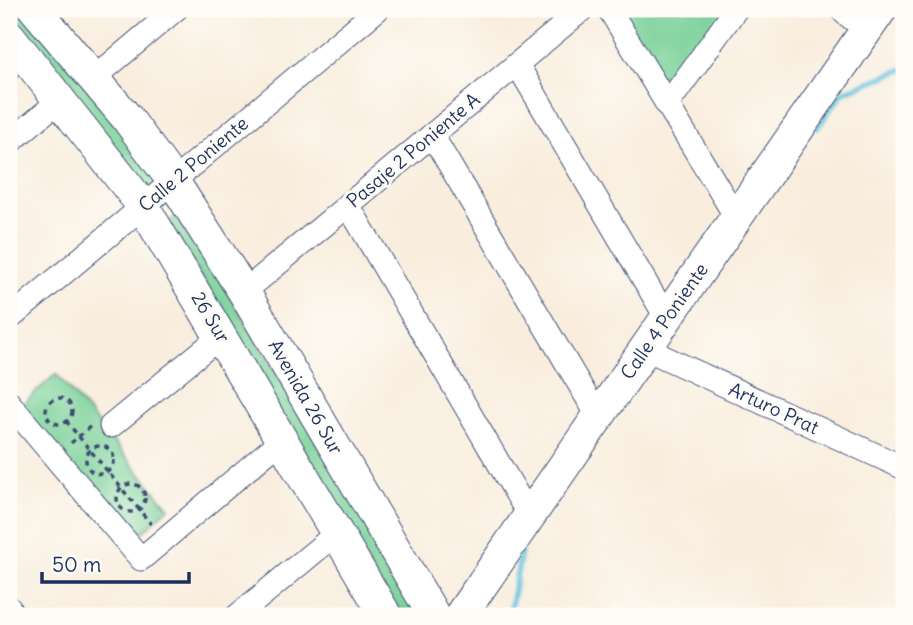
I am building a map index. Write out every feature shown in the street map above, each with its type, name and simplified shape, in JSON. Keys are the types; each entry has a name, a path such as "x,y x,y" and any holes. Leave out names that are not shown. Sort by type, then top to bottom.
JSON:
{"street":[{"path":"35,9 127,118 173,180"},
{"path":"93,79 176,9"},
{"name":"Calle 2 Poniente","path":"9,319 378,9"},
{"name":"Pasaje 2 Poniente A","path":"244,292 583,9"},
{"path":"609,9 736,217"},
{"path":"667,105 736,9"},
{"name":"Calle 4 Poniente","path":"460,616 736,217 865,14"},
{"name":"26 Sur","path":"9,36 143,206 222,335 386,616"},
{"path":"517,64 666,317"},
{"path":"9,143 61,99"},
{"path":"432,135 598,416"},
{"name":"Avenida 26 Sur","path":"173,180 244,292 434,616"},
{"path":"348,205 529,515"},
{"path":"104,424 222,335"},
{"name":"Arturo Prat","path":"644,348 904,468"},
{"path":"9,403 141,559 283,439"},
{"path":"237,616 337,533"},
{"path":"9,608 15,616"}],"path":[{"path":"62,398 70,404 72,414 66,421 58,423 49,418 47,408 51,401 62,398"},
{"path":"66,421 151,524"},
{"path":"64,449 79,436 104,424"},
{"path":"100,446 111,452 114,464 108,472 97,474 88,467 86,458 90,450 100,446"},
{"path":"131,484 142,489 146,500 140,510 131,513 121,509 117,498 122,488 131,484"}],"green space":[{"path":"9,9 27,9 160,175 152,187 144,186 9,19"},
{"path":"626,9 728,9 669,92 619,14"},
{"path":"177,216 183,217 421,616 397,616 169,221"},
{"path":"56,374 169,508 133,541 17,409"}],"waterway":[{"path":"817,128 843,92 904,69"},
{"path":"509,616 521,552"}]}
